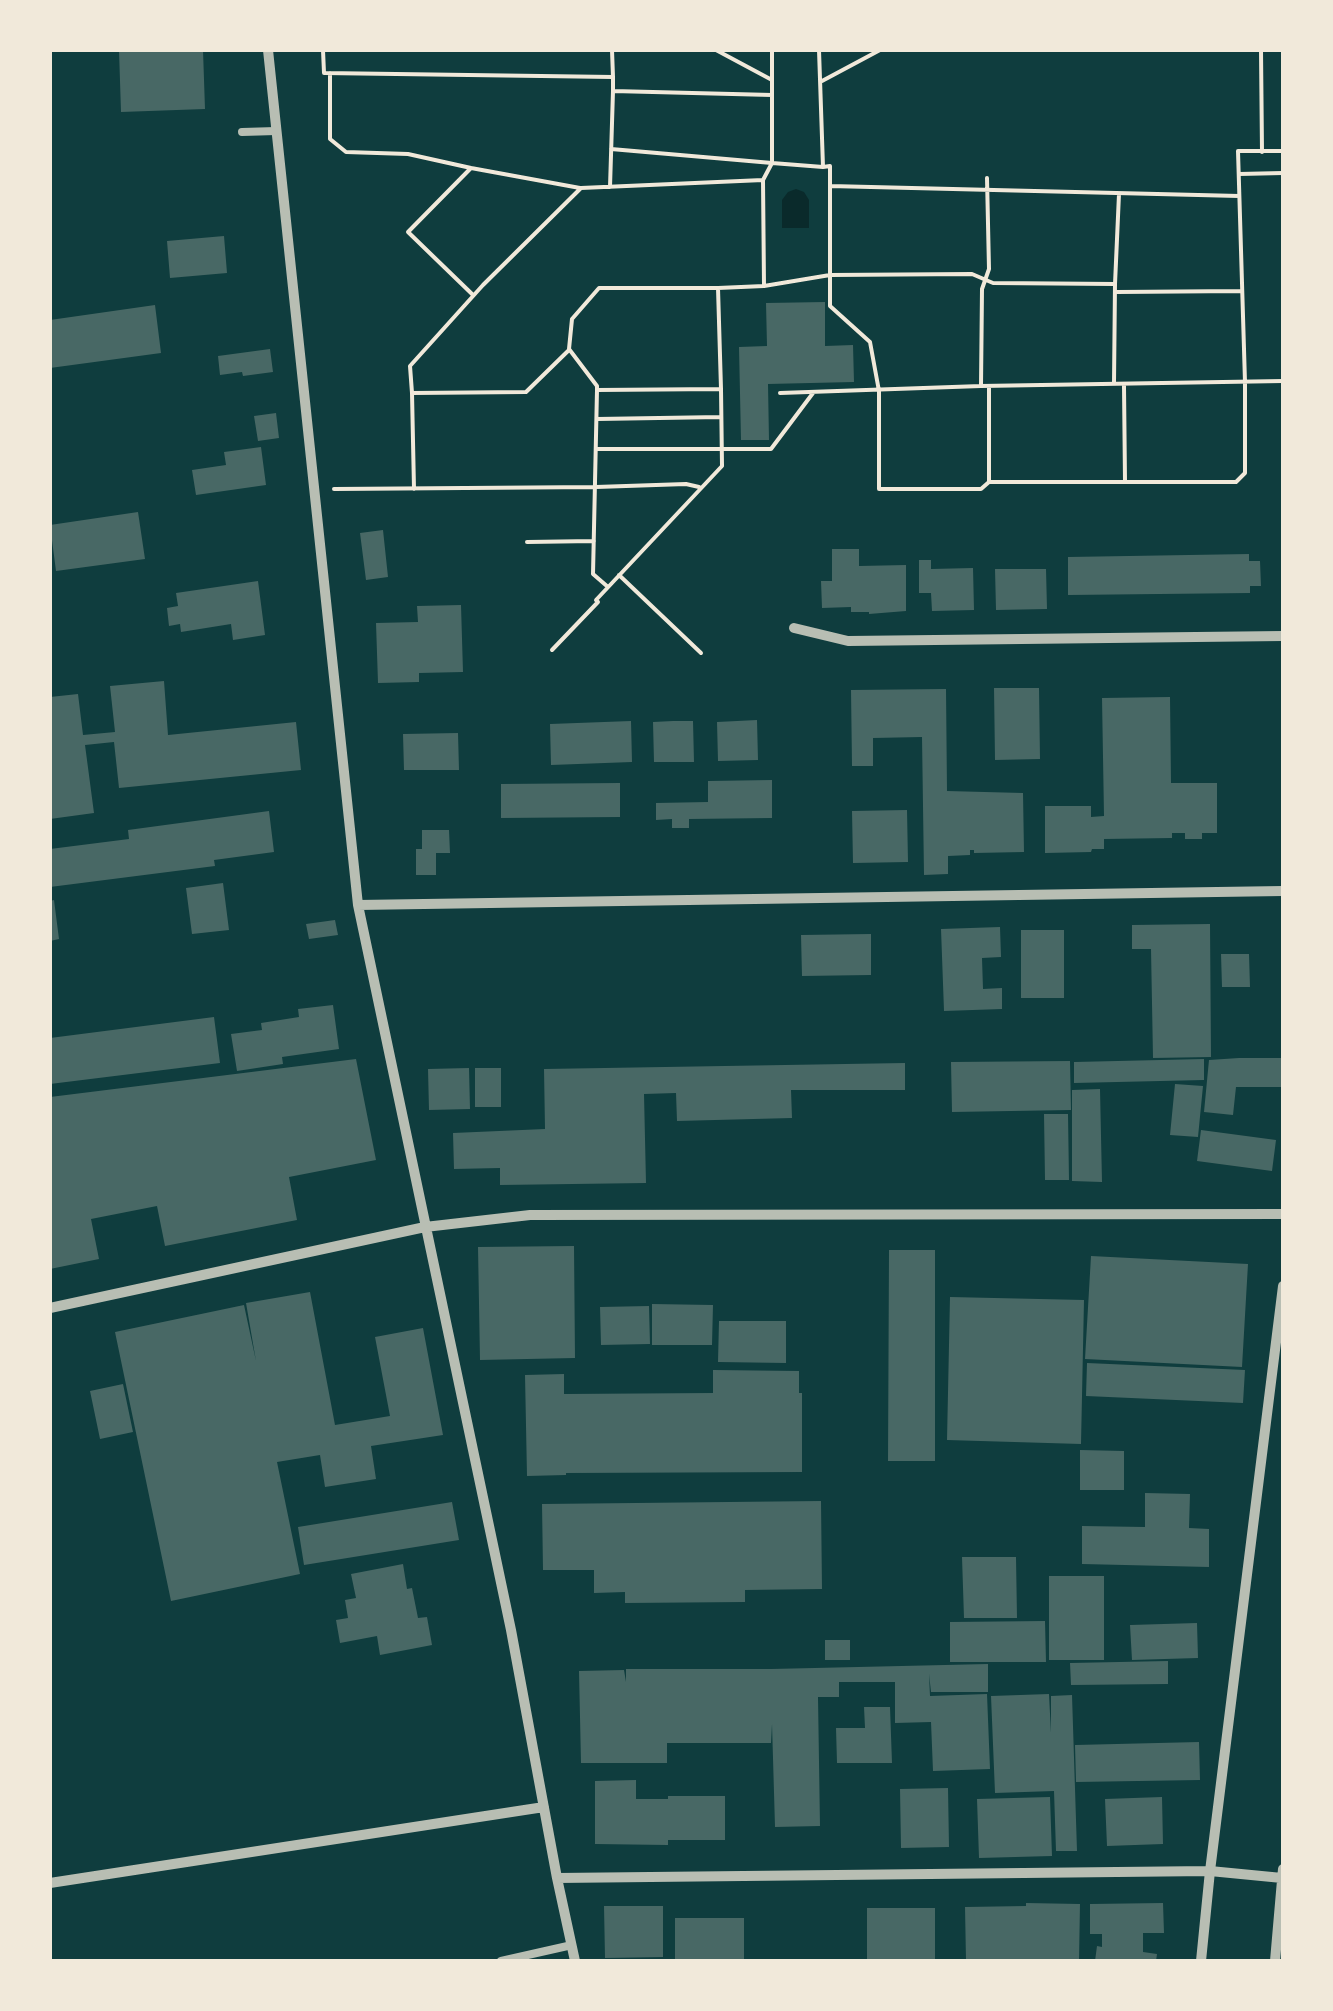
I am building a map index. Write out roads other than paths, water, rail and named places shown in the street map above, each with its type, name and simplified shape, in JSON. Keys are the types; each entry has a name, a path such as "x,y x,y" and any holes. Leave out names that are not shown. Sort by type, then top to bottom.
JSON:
{"street":[{"path":"268,50 358,905 511,1630 576,1961"},
{"path":"794,628 848,641 1283,636"},
{"path":"358,905 1283,891"},
{"path":"50,1308 424,1227 530,1216 1283,1214"},
{"path":"1201,1961 1283,1286"},
{"path":"50,1883 544,1807"},
{"path":"1274,1961 1283,1869"},
{"path":"557,1878 1210,1871 1282,1878"}],"lane":[{"path":"242,132 276,130"},
{"path":"501,1961 572,1945"}],"water":[{"path":"796,189 809,200 809,228 782,228 782,200"}]}
